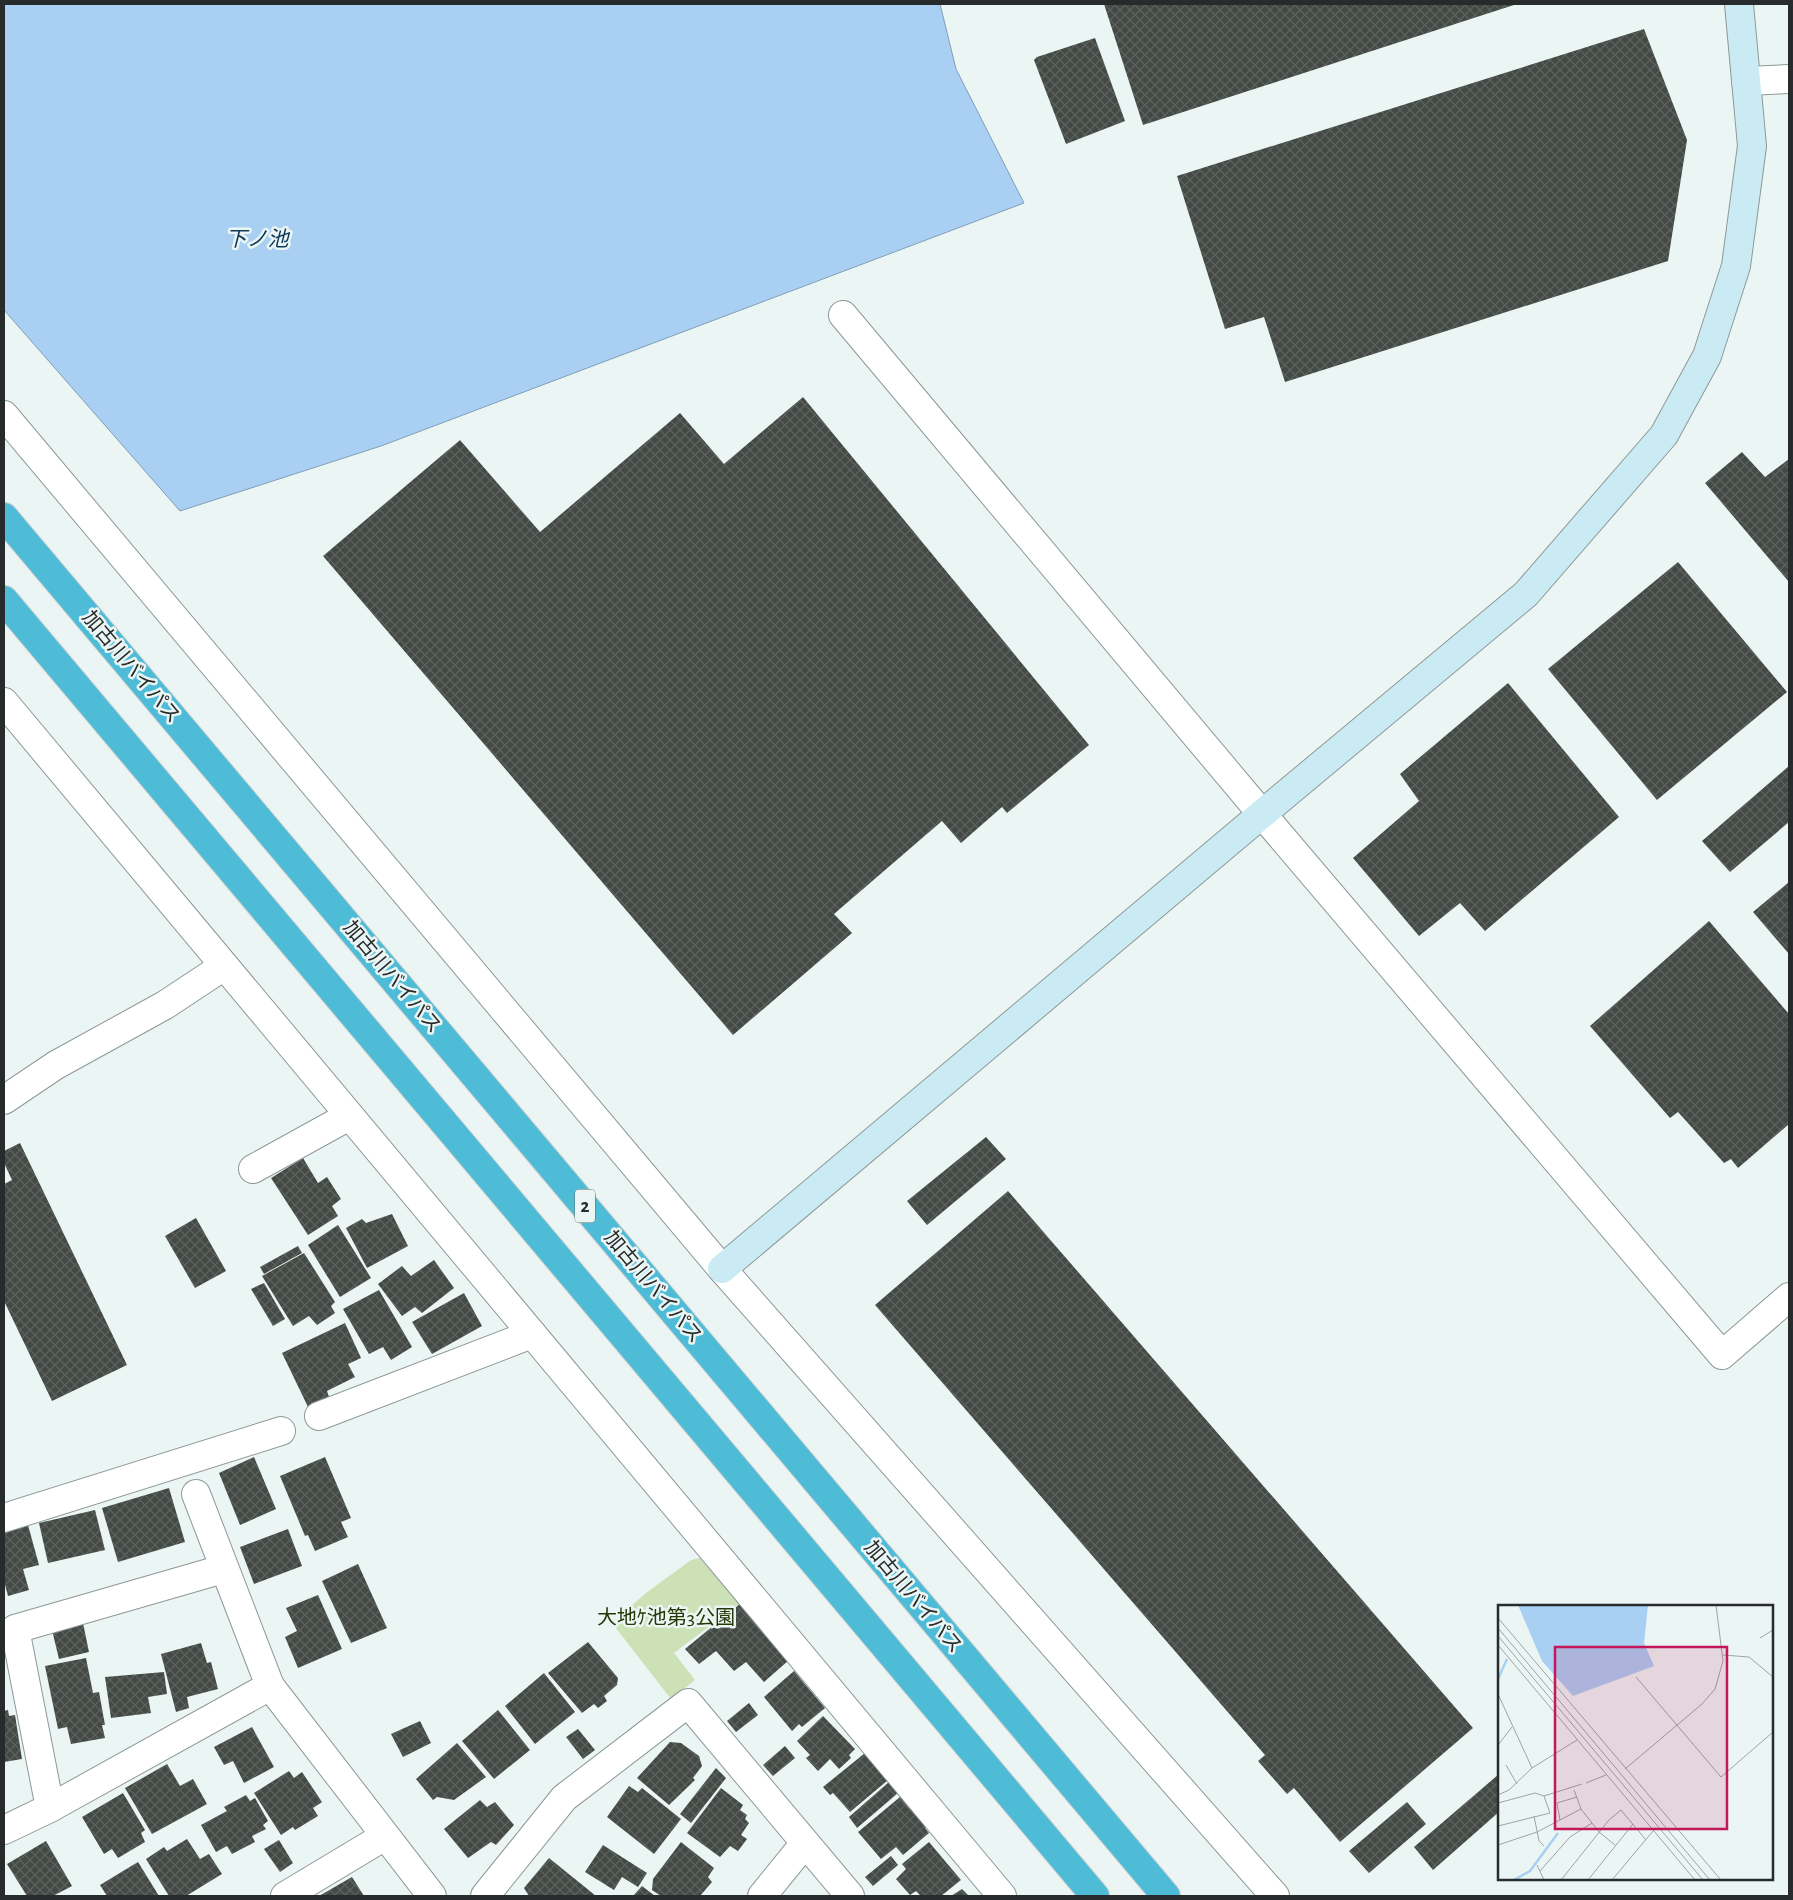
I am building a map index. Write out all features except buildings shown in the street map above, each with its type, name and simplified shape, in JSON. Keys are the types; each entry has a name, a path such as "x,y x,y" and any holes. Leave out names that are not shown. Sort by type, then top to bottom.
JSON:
{"highway":[{"name":"加古川バイパス","path":"4,517 1166,1896"},
{"path":"4,600 1095,1896"}],"street":[{"path":"722,1269 1526,594 1664,435 1707,356 1736,266 1752,146 1739,4"},
{"path":"1746,81 1789,79"},
{"path":"843,315 1262,814 1722,1355 1789,1297"},
{"path":"4,415 722,1269 1275,1896"},
{"path":"4,702 1002,1896"},
{"path":"4,1100 56,1065 165,1005 224,966"},
{"path":"253,1169 349,1116"},
{"path":"319,1416 532,1334"},
{"path":"4,1518 281,1431"},
{"path":"196,1494 270,1686 432,1896"},
{"path":"50,1808 15,1629 223,1568"},
{"path":"4,1830 50,1808 270,1686"},
{"path":"485,1896 564,1798 688,1703 850,1896"},
{"path":"285,1896 386,1836"},
{"path":"762,1896 805,1843"}],"green space":[{"name":"大地ｹ池第3公園","path":"700,1558 739,1604 674,1653 695,1680 671,1699 612,1623 646,1593 691,1560"}],"water":[{"name":"下ノ池","path":"4,4 940,4 956,69 1024,203 381,446 180,511 4,310"}]}
